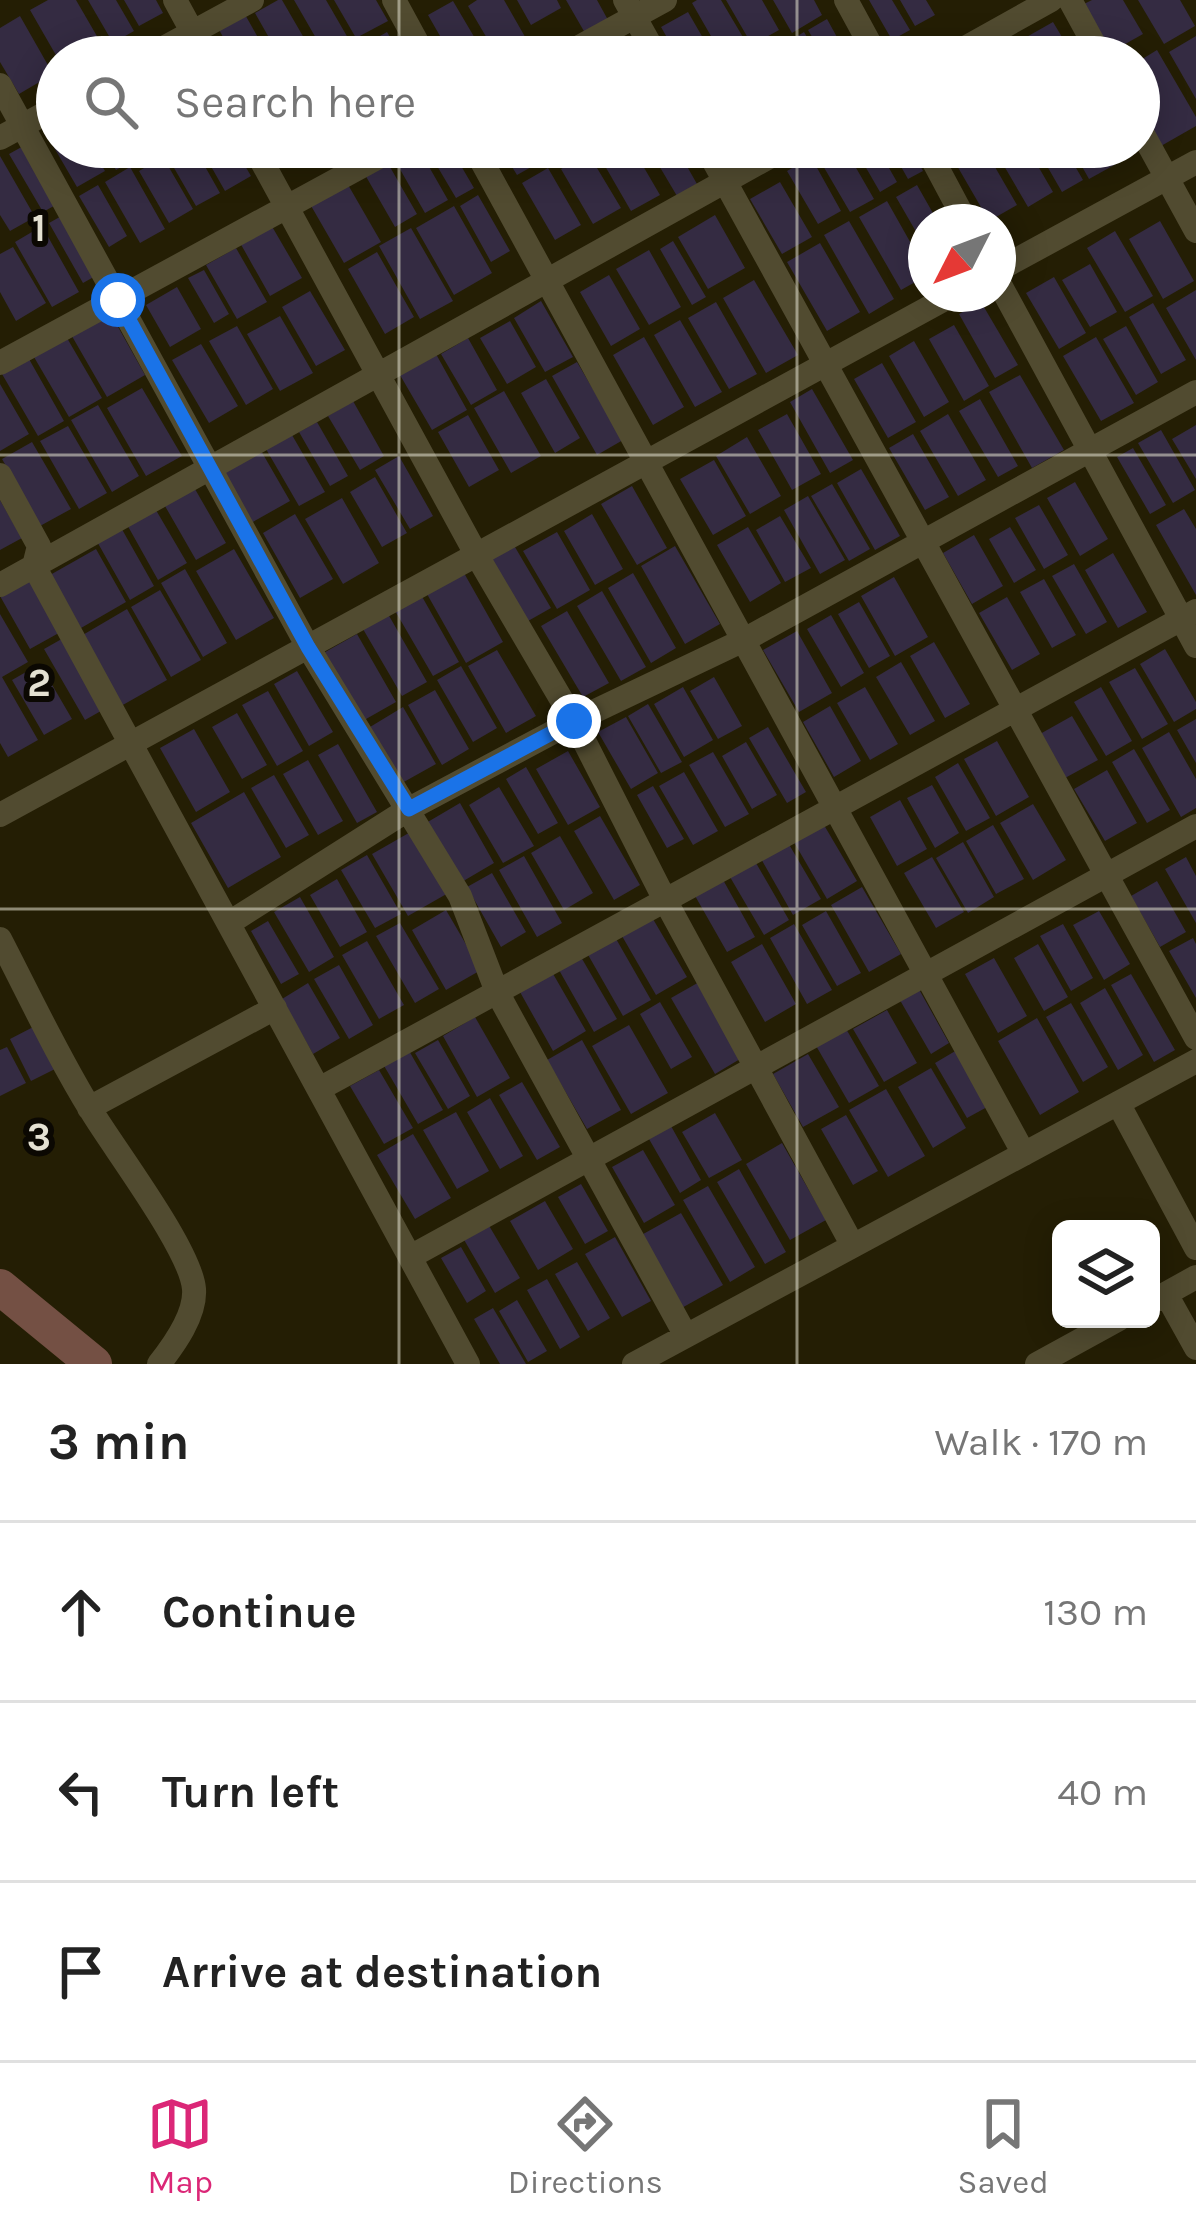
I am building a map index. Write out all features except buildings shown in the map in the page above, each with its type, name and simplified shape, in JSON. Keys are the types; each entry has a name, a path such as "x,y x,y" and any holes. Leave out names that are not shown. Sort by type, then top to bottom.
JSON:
{"main road":[{"path":"0,1287 94,1364"}],"street":[{"path":"175,0 194,36"},
{"path":"185,36 252,0"},
{"path":"394,0 414,36"},
{"path":"591,36 630,8 665,0"},
{"path":"846,0 866,36"},
{"path":"987,36 1051,0"},
{"path":"1070,0 1090,36"},
{"path":"630,8 645,36"},
{"path":"0,85 11,132 118,300 308,647 460,896 496,992 686,1336"},
{"path":"1016,260 1196,162"},
{"path":"1160,165 1196,231"},
{"path":"266,168 476,554 574,721 664,900 853,1246"},
{"path":"0,363 358,168"},
{"path":"486,168 1024,1154"},
{"path":"717,168 1196,1038"},
{"path":"0,585 750,168"},
{"path":"937,168 956,204"},
{"path":"0,815 921,312"},
{"path":"1015,312 1090,450 1189,615 1196,646"},
{"path":"229,923 409,809 574,721 744,640 1196,392"},
{"path":"0,475 39,545 34,566 468,1364"},
{"path":"319,1089 1189,615"},
{"path":"410,1257 1196,826"},
{"path":"0,939 89,1108 183,1256 194,1291 174,1345 159,1364"},
{"path":"89,1108 274,1008"},
{"path":"634,1364 1196,1061"},
{"path":"1118,1103 1196,1247"},
{"path":"1160,1297 1196,1277"},
{"path":"1160,1301 1196,1348"},
{"path":"1036,1364 1102,1328"}],"route":[{"path":"118,300 308,647 409,809 574,721"}]}
